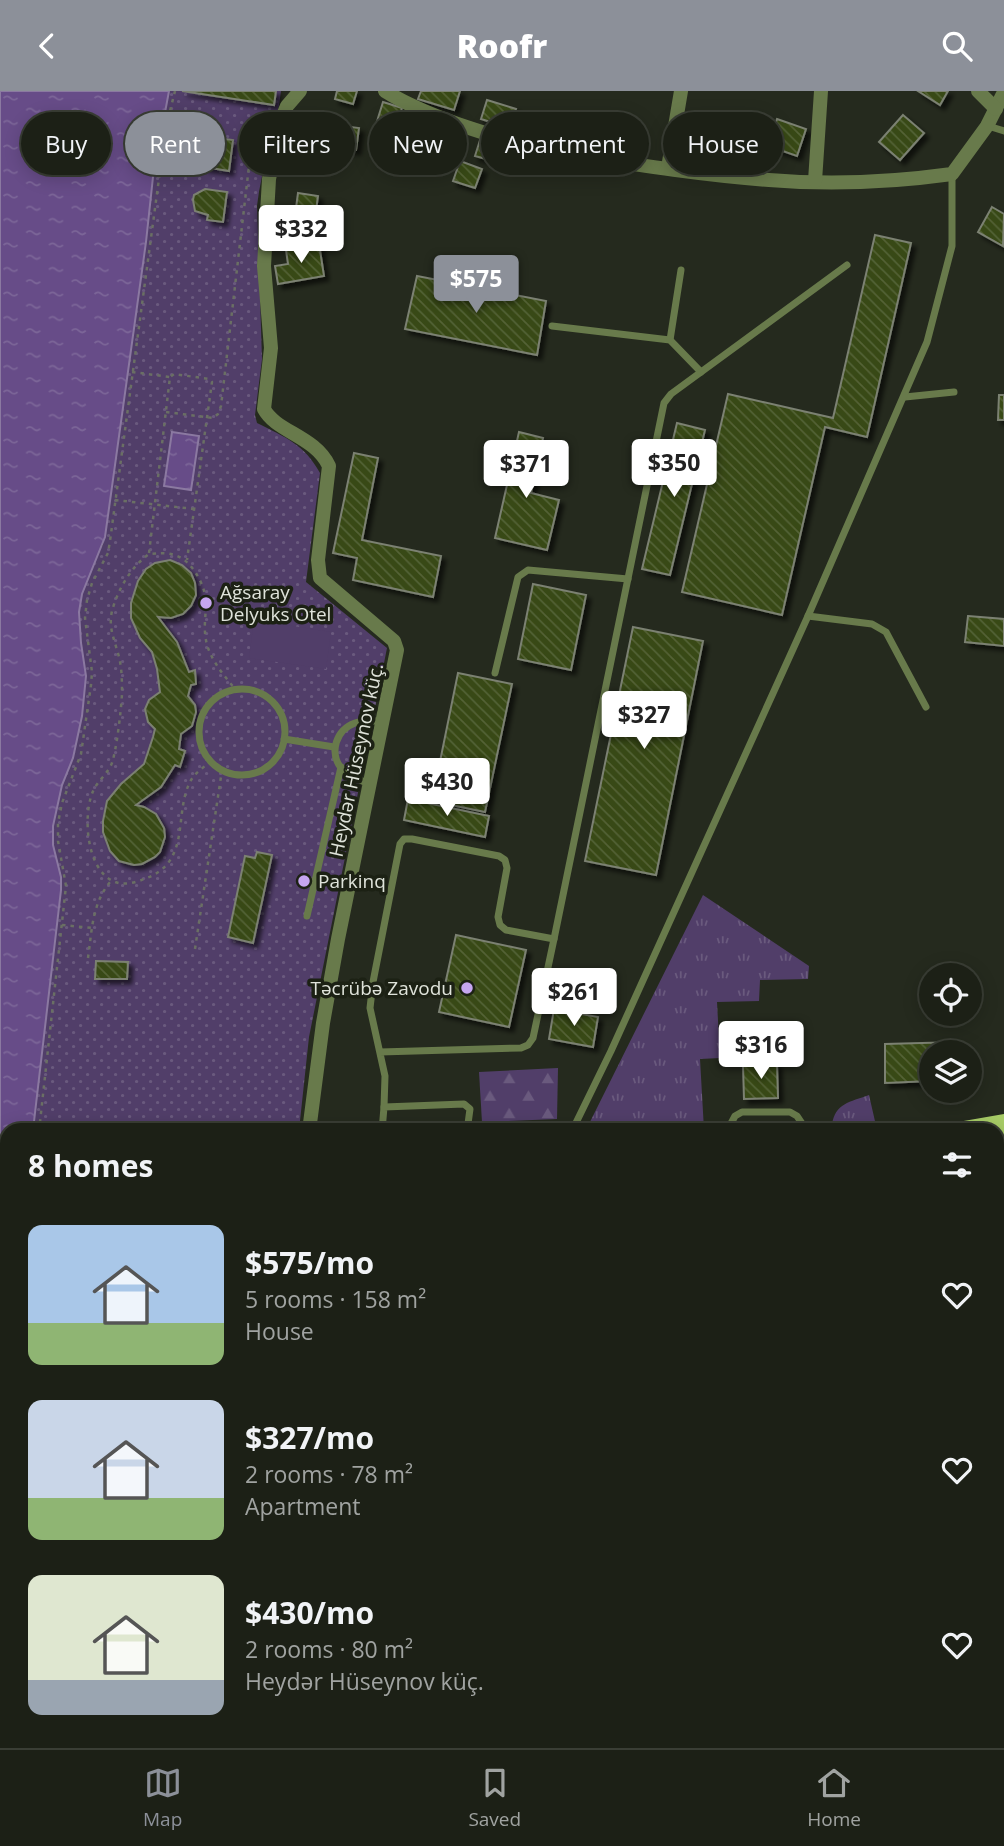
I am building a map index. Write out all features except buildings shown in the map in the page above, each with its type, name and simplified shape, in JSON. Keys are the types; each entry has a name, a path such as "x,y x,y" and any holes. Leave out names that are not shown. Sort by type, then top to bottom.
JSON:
{"street":[{"name":"Heydər Hüseynov küç.","path":"300,91 287,106 282,118 269,179 264,266 271,348 264,409 274,420 315,446 329,466 318,560 320,578 394,641 397,650 325,1011 310,1123"},
{"path":"385,91 446,119 526,146 663,167"},
{"path":"677,112 681,91"},
{"path":"815,181 821,91"},
{"path":"978,91 996,109"},
{"path":"728,175 815,181 914,179 952,174 987,126 1004,92"}],"lane":[{"path":"987,126 1004,131"},
{"path":"576,1123 807,616 927,342 952,246 952,174"},
{"path":"380,1052 520,1048 528,1045 533,1038 664,403 671,394 847,265"},
{"path":"670,340 681,270"},
{"path":"552,326 670,340 701,372"},
{"path":"905,397 954,392"},
{"path":"495,673 513,591 519,577 528,570 628,579"},
{"path":"807,616 880,627 886,632 926,707"},
{"path":"236,689 249,690 262,694 273,702 284,726 284,739 280,752 261,770 234,774 211,761 203,751 199,738 200,724 212,701 223,693 236,689"},
{"path":"370,784 354,778 341,767 334,747 339,736 352,724 383,721"},
{"path":"284,739 334,747"},
{"path":"307,916 341,767"},
{"path":"383,1123 385,1076 370,1008 400,844 404,839 499,856 505,860 507,868 498,917 499,925 506,930 554,939"},
{"path":"384,1107 464,1104 470,1108 468,1123"},
{"path":"731,1123 735,1116 742,1112 790,1112 802,1123"}],"path":[{"path":"39,1123 66,886 58,841 58,823 62,803 81,754 91,685 86,600 108,553 166,127 175,91"},
{"path":"166,412 207,418 218,414 221,406 248,175"},
{"path":"132,372 170,377 174,374 209,379 212,382 187,560"},
{"path":"170,377 149,554 130,573 117,595 111,614 110,632 122,675 122,696 112,762 94,790 89,820 90,849 101,872 111,881 122,884 148,878 165,867 178,843 188,785 198,771 211,761"},
{"path":"115,500 194,509"},
{"path":"149,554 170,552 187,560 204,584 209,650 223,675 236,689"},
{"path":"195,949 222,769"},
{"path":"88,958 96,903 111,881"},
{"path":"62,925 93,928"}],"green space":[{"name":"Ağsaray Delyuks Otel","path":"169,91 281,91 277,112 239,112 239,175 262,175 257,206 262,359 255,415 257,423 285,438 308,455 320,473 306,582 387,648 309,1037 300,1123 34,1123 61,890 61,877 53,845 53,826 62,785 73,758 82,716 86,676 79,612 91,566 103,545 153,175 225,175 225,112 165,112"},
{"path":"254,620 331,632 326,669 249,658"},
{"path":"703,895 809,966 808,979 760,980 759,1001 717,1002 720,1058 700,1059 704,1123 589,1123"},
{"path":"558,1068 557,1119 482,1122 479,1072"},
{"path":"869,1095 875,1123 833,1123 836,1112 850,1102"}],"water":[{"path":"0,91 169,91 165,112 125,112 125,175 153,175 105,537 82,594 79,612 86,676 82,716 73,758 62,785 53,826 53,845 61,877 61,890 34,1123 0,1123"},
{"path":"172,432 199,436 191,490 164,486"}],"place":[{"name":"Ağsaray Delyuks Otel","path":"206,603"},
{"name":"Parkinq","path":"304,881"},
{"name":"Təcrübə Zavodu","path":"467,988"}]}
